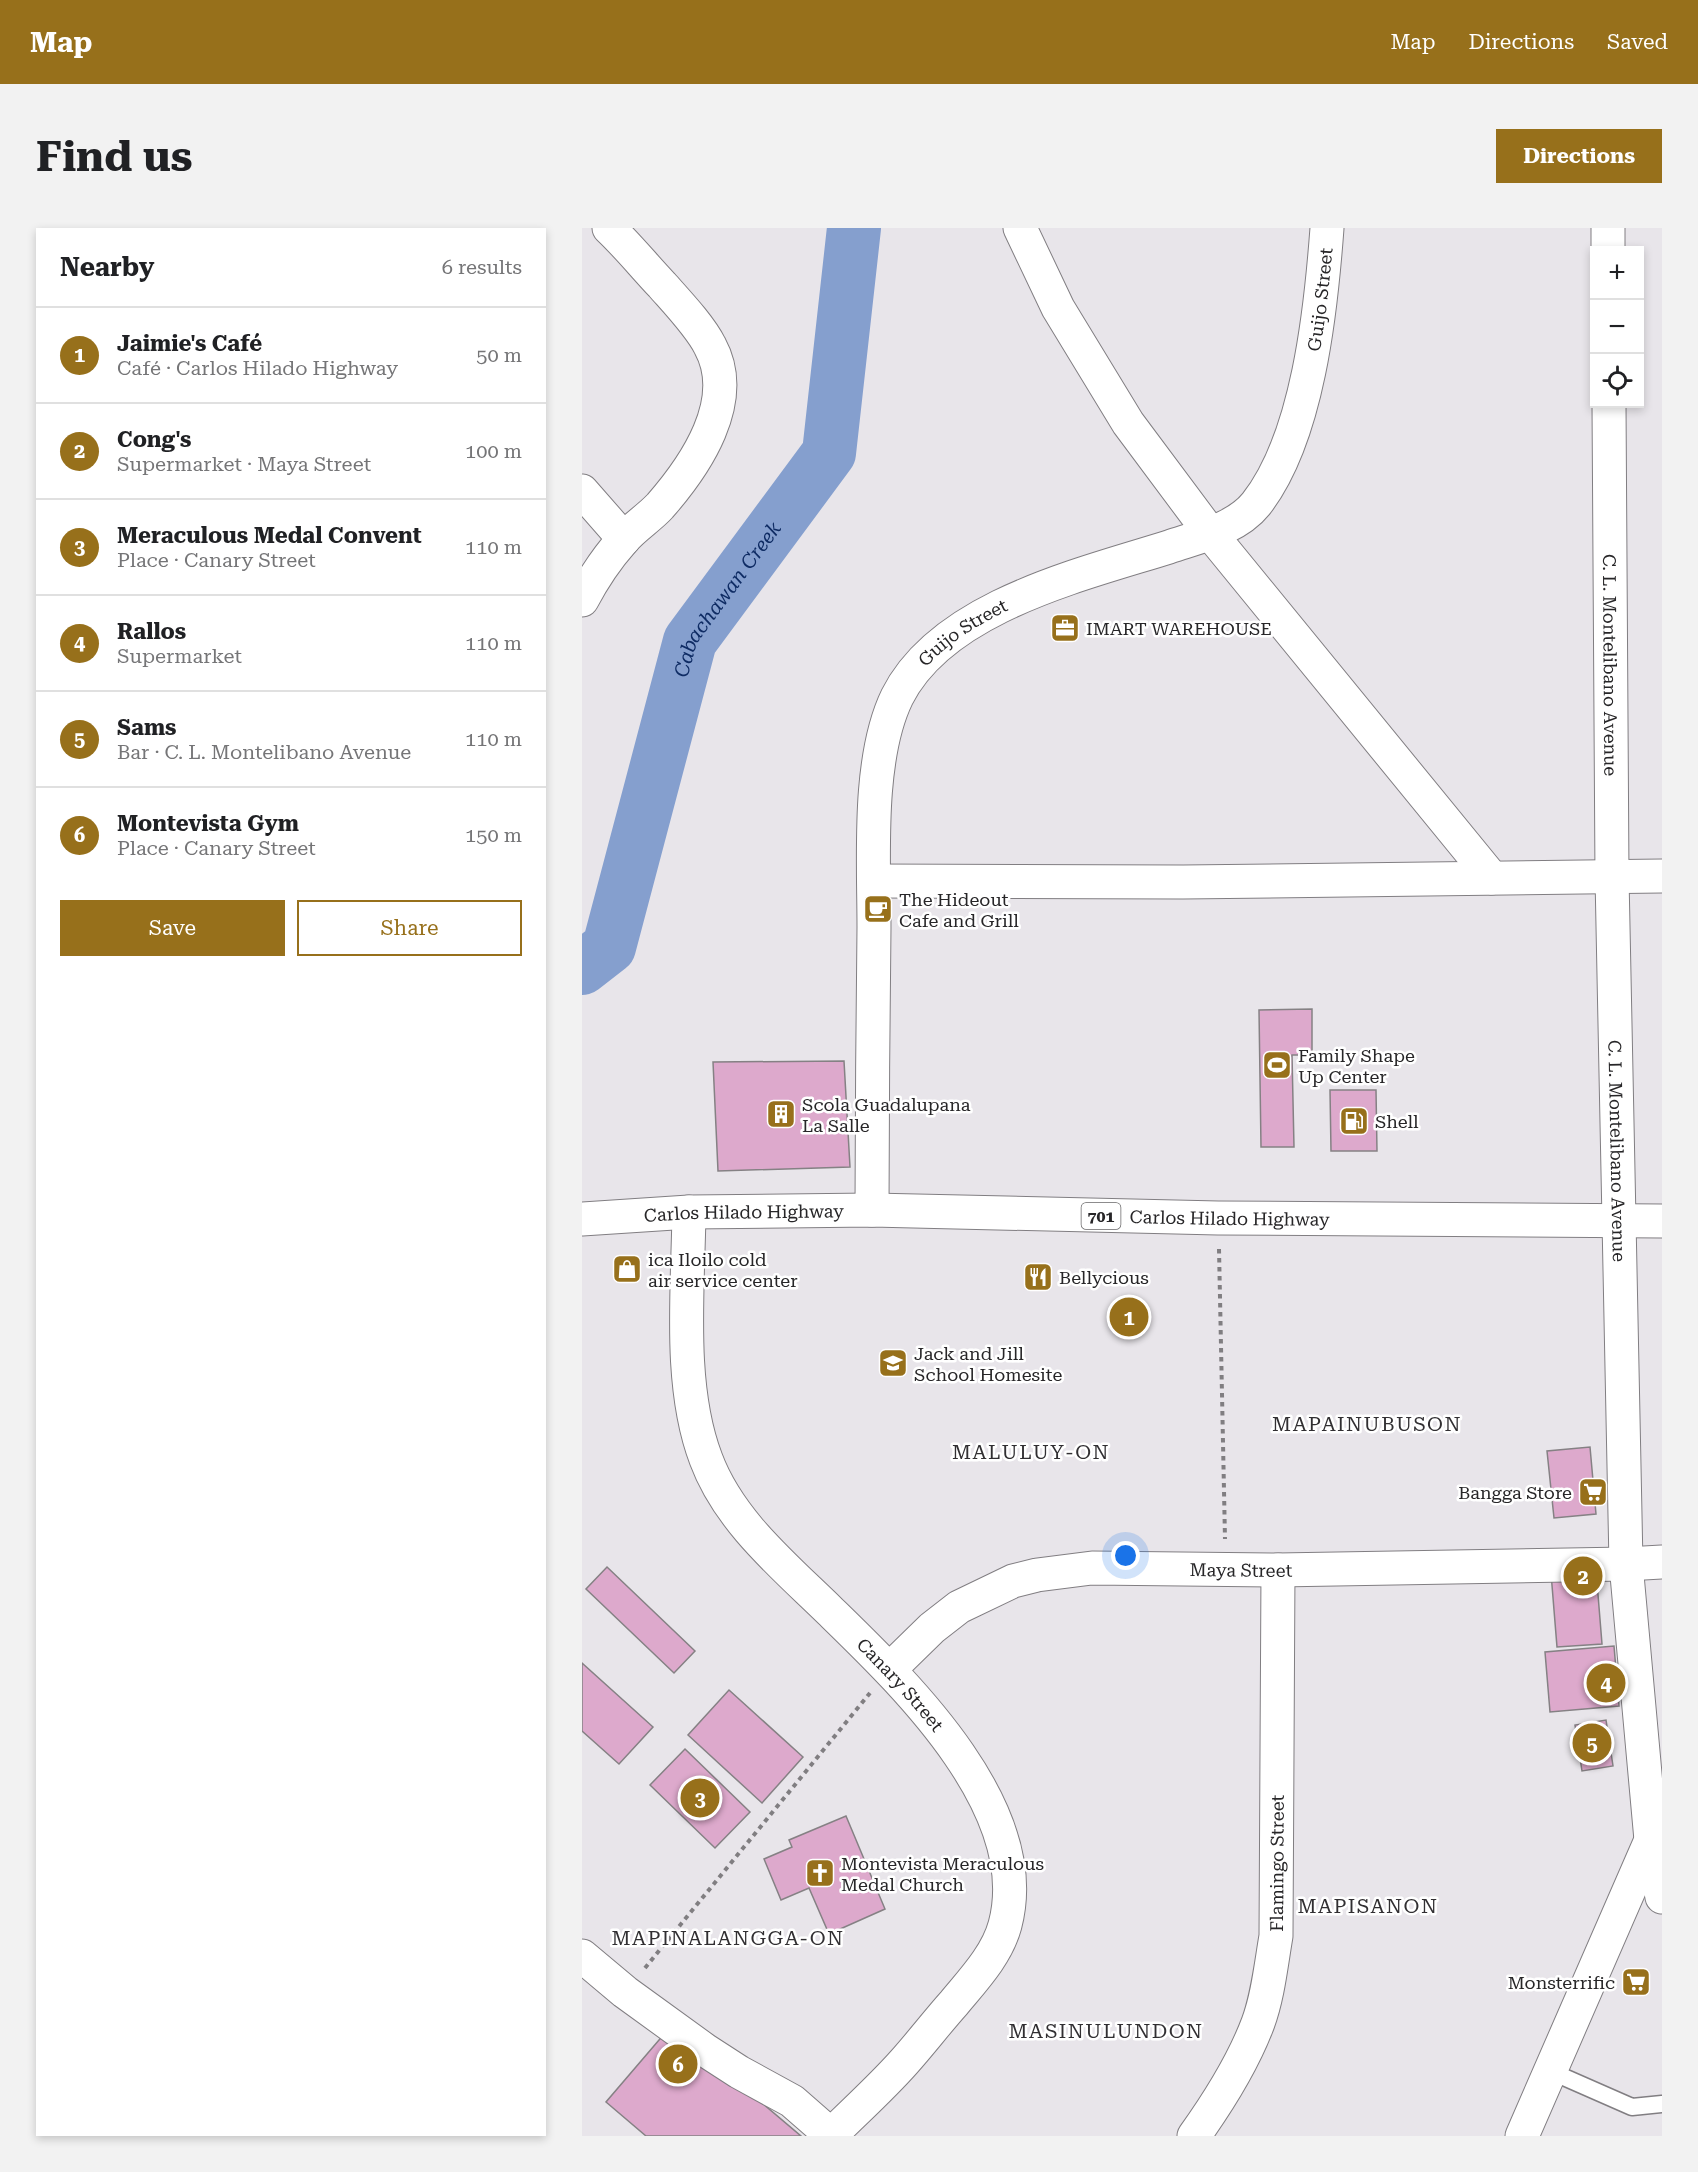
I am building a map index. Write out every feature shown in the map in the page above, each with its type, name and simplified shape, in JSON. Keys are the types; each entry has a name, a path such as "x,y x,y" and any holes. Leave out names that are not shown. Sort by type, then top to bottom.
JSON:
{"street":[{"path":"582,600 603,566 624,539 658,507 688,472 707,438 718,408 719,376 710,346 679,304 609,228"},
{"path":"1020,228 1058,308 1128,423 1210,533 1492,878"},
{"name":"Guijo Street","path":"872,1210 875,798 885,727 897,697 912,671 933,650 969,623 1015,600 1057,583 1210,533 1236,521 1254,507 1277,472 1304,395 1318,308 1327,228"},
{"path":"1608,228 1608,246"},
{"name":"C. L. Montelibano Avenue","path":"1609,408 1612,877 1626,1564 1651,1840 1662,1897"},
{"path":"582,491 624,539"},
{"path":"874,881 1183,882 1662,876"},
{"name":"Carlos Hilado Highway","path":"582,1219 689,1212 872,1210 1218,1218 1662,1221"},
{"name":"Canary Street","path":"689,1212 689,1380 692,1412 706,1460 730,1505 759,1542 890,1670 963,1760 988,1801 1008,1862 1009,1891 1005,1926 991,1956 911,2054 831,2136"},
{"name":"Maya Street","path":"890,1670 932,1628 959,1607 1013,1581 1037,1575 1092,1568 1278,1570 1662,1562"},
{"name":"Flamingo Street","path":"1194,2136 1215,2107 1231,2079 1258,2023 1276,1936 1278,1570"},
{"path":"1522,2136 1651,1840"},
{"path":"582,1956 625,1992 705,2050 792,2101 831,2136"}],"lane":[{"path":"1551,2071 1632,2107 1662,2104"}],"path":[{"path":"1218,1218 1225,1569"},
{"path":"625,1992 890,1670"}],"building":[{"path":"1312,1009 1312,1055 1292,1055 1294,1147 1261,1147 1259,1010"},
{"name":"Scola Guadalupana La Salle","path":"844,1061 850,1167 718,1171 713,1062"},
{"name":"Shell","path":"1330,1090 1376,1090 1377,1151 1331,1151"},
{"path":"1590,1447 1596,1514 1554,1518 1547,1451"},
{"path":"607,1567 695,1651 674,1673 586,1589"},
{"path":"1596,1570 1602,1644 1557,1647 1551,1573"},
{"path":"1614,1646 1619,1706 1550,1712 1545,1652"},
{"path":"582,1663 653,1727 619,1764 582,1731"},
{"path":"729,1690 803,1757 762,1803 688,1735"},
{"path":"1606,1720 1613,1766 1582,1771 1575,1725"},
{"path":"685,1749 750,1812 715,1848 650,1785"},
{"name":"Montevista Meraculous Medal Church","path":"846,1816 885,1909 829,1934 809,1888 781,1900 764,1859 792,1847 789,1840"},
{"path":"671,2026 801,2136 646,2136 606,2102"}],"waterway":[{"name":"Cabachawan Creek","path":"582,968 609,947 690,641 829,453 854,228"}],"place":[{"name":"IMART WAREHOUSE","path":"1065,628"},
{"name":"The Hideout Cafe and Grill","path":"878,909"},
{"name":"Family Shape Up Center","path":"1277,1065"},
{"name":"Scola Guadalupana La Salle","path":"781,1114"},
{"name":"Shell","path":"1354,1121"},
{"name":"ica Iloilo cold air service center","path":"627,1269"},
{"name":"Bellycious","path":"1038,1277"},
{"name":"Jaimie's Café","path":"1129,1317"},
{"name":"Jack and Jill School Homesite","path":"893,1363"},
{"name":"Bangga Store","path":"1593,1492"},
{"name":"Cong's","path":"1583,1576"},
{"name":"Rallos","path":"1606,1683"},
{"name":"Sams","path":"1592,1743"},
{"name":"Meraculous Medal Convent","path":"700,1798"},
{"name":"Montevista Meraculous Medal Church","path":"820,1873"},
{"name":"Monsterrific","path":"1636,1982"},
{"name":"Montevista Gym","path":"678,2064"}],"district":[{"name":"MAPAINUBUSON","path":"1367,1424"},
{"name":"MALULUY-ON","path":"1031,1452"},
{"name":"MAPISANON","path":"1368,1906"},
{"name":"MAPINALANGGA-ON","path":"728,1938"},
{"name":"MASINULUNDON","path":"1106,2031"}]}
